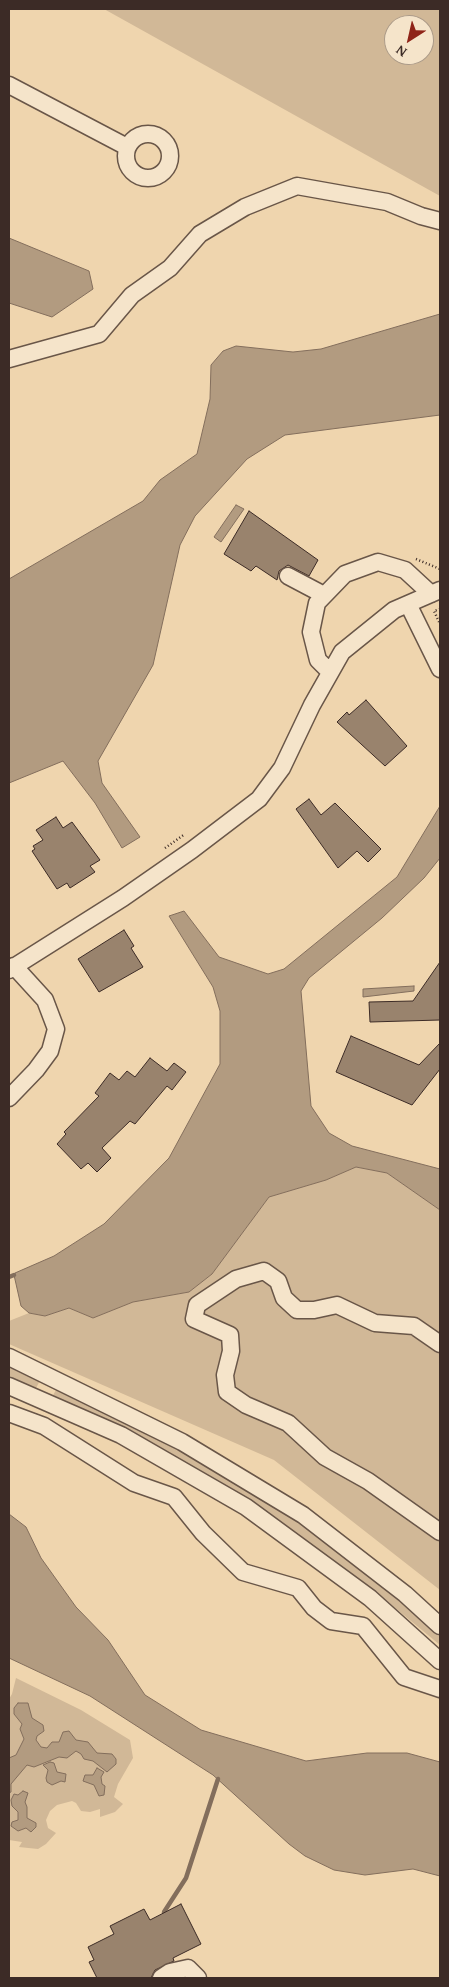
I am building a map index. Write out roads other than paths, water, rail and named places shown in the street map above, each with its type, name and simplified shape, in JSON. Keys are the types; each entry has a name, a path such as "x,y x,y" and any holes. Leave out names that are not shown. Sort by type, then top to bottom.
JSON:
{"street":[{"path":"9,85 128,147"},
{"path":"9,359 99,334 132,295 170,268 200,234 245,207 296,186 386,202 421,216 440,221"},
{"path":"330,672 318,660 311,632 317,603 345,574 378,562 405,570 436,592"},
{"path":"288,576 324,595"},
{"path":"9,1098 36,1070 50,1051 56,1030 45,1000 12,968 123,898 192,850 259,799 282,768 312,705 342,652 394,610 436,592"},
{"path":"408,604 440,669"},
{"path":"440,1344 414,1326 375,1324 337,1305 314,1310 296,1310 284,1298 278,1281 264,1271 236,1279 197,1305 194,1320 230,1336 231,1351 225,1375 227,1392 246,1405 288,1423 326,1457 368,1481 440,1532"},
{"path":"9,1358 182,1442 303,1515 405,1594 440,1626"},
{"path":"9,1386 121,1435 246,1507 370,1598 440,1661"},
{"path":"9,1413 44,1426 134,1483 174,1497 204,1533 243,1572 298,1588 314,1608 331,1621 363,1626 404,1677 440,1689"},
{"path":"161,1978 170,1972 188,1968 198,1978"}],"waterway":[{"path":"9,1277 14,1275"},
{"path":"164,1912 186,1878 218,1779"}]}
